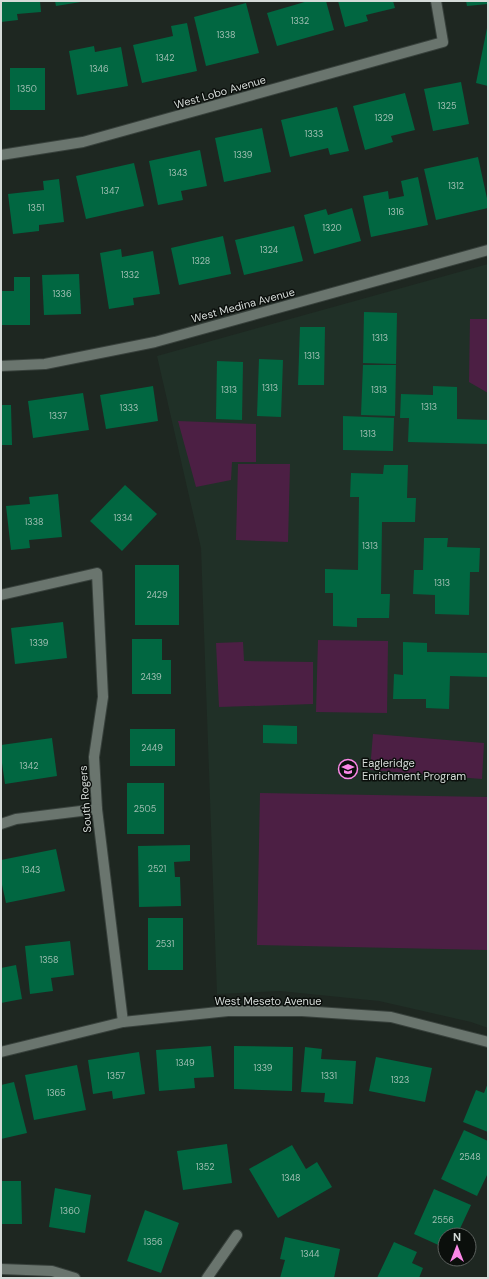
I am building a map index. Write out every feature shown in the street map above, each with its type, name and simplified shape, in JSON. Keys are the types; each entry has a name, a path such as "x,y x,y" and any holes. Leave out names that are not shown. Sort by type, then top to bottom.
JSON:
{"street":[{"name":"West Lobo Avenue","path":"1,155 83,142 443,42 436,1"},
{"name":"West Medina Avenue","path":"1,366 45,364 154,342 488,250"},
{"name":"South Rogers","path":"1,595 96,573 103,697 94,757 96,808 123,1022"},
{"path":"1,824 16,819 96,808"},
{"name":"West Meseto Avenue","path":"1,1052 123,1022 228,1011 302,1011 391,1017 488,1042"},
{"path":"207,1278 237,1235"},
{"path":"1,1269 52,1271 75,1278"}],"shaded area":[{"name":"Eagleridge Enrichment Program","path":"488,264 488,1028 471,1022 379,1001 280,991 217,994 201,548 157,356"},
{"path":"470,319 488,319 488,393 469,382"},
{"path":"178,421 256,424 256,462 232,462 231,480 196,487"},
{"path":"238,464 290,464 288,542 236,540"},
{"path":"318,640 388,641 387,713 316,712"},
{"path":"243,642 244,661 313,662 313,704 219,707 216,643"},
{"path":"373,734 484,743 482,779 370,770"},
{"path":"260,793 488,797 488,950 257,945"}],"building":[{"path":"1,1 40,1 41,12 17,14 18,20 1,22"},
{"path":"55,1 81,1 81,2 56,6"},
{"path":"308,1 326,1 334,30 277,46 267,13"},
{"path":"338,1 393,1 395,8 366,15 368,21 345,27"},
{"path":"466,1 488,1 488,4 467,6"},
{"path":"246,3 259,53 206,66 194,17"},
{"path":"187,23 197,71 142,83 133,45 173,36 171,26"},
{"path":"488,28 488,86 476,83"},
{"path":"94,46 95,52 121,47 128,86 77,95 69,51"},
{"path":"10,68 45,68 45,110 10,110"},
{"path":"461,82 469,124 433,131 424,89"},
{"path":"405,93 415,130 391,136 393,142 365,150 353,106"},
{"path":"337,107 349,151 330,155 328,148 290,157 281,120"},
{"path":"262,128 271,172 224,182 215,138"},
{"path":"200,150 207,186 181,191 183,200 158,205 149,161"},
{"path":"478,157 488,208 436,220 424,169"},
{"path":"134,163 144,206 86,219 76,176"},
{"path":"418,177 428,225 371,237 363,196 388,191 389,199 404,196 401,181"},
{"path":"59,179 64,222 39,225 39,231 13,234 8,194 44,190 43,181"},
{"path":"352,208 361,241 314,254 304,215 326,209 328,215"},
{"path":"294,226 303,261 244,275 235,240"},
{"path":"223,236 231,274 179,285 171,248"},
{"path":"121,249 122,257 153,251 160,294 133,298 134,305 109,309 100,253"},
{"path":"79,274 81,314 44,315 42,275"},
{"path":"14,277 30,277 30,325 1,325 1,291 14,291"},
{"path":"364,312 397,313 396,364 363,363"},
{"path":"300,327 325,327 324,385 298,385"},
{"path":"259,359 283,360 281,417 257,416"},
{"path":"217,361 243,362 242,420 216,419"},
{"path":"363,365 396,365 395,416 361,415"},
{"path":"153,386 158,421 106,429 100,395"},
{"path":"433,386 457,387 457,419 488,420 488,444 408,442 409,418 400,418 401,394 433,395"},
{"path":"83,393 89,430 33,438 28,401"},
{"path":"1,405 11,405 12,445 1,445"},
{"path":"343,416 394,418 393,451 343,450"},
{"path":"384,465 408,465 407,498 416,498 415,522 382,522 381,594 390,594 389,618 357,618 357,627 333,626 333,593 325,593 325,569 358,570 359,497 350,497 351,473 383,474"},
{"path":"125,485 157,514 122,551 90,521"},
{"path":"58,494 62,537 29,540 30,548 11,550 6,506 30,504 29,497"},
{"path":"424,538 448,538 447,547 480,548 479,572 470,572 469,615 435,614 435,595 413,594 414,570 423,570"},
{"path":"135,565 179,565 179,625 135,625"},
{"path":"63,622 67,658 15,664 11,628"},
{"path":"132,639 162,639 162,660 171,660 171,694 132,694"},
{"path":"403,642 427,643 427,652 488,653 488,677 450,676 449,709 426,708 426,699 393,699 394,674 403,675"},
{"path":"263,725 297,726 297,744 263,743"},
{"path":"130,729 175,729 175,766 130,766"},
{"path":"52,738 57,776 5,784 1,745"},
{"path":"127,783 164,783 164,834 127,834"},
{"path":"190,845 190,861 174,862 175,877 180,877 181,906 139,907 138,846"},
{"path":"56,849 65,891 6,903 1,880 1,860"},
{"path":"148,918 183,918 183,970 148,970"},
{"path":"70,941 74,975 51,978 53,991 30,994 25,946"},
{"path":"16,965 22,999 1,1003 1,968"},
{"path":"211,1046 214,1077 194,1078 195,1088 159,1091 156,1050"},
{"path":"234,1046 293,1047 292,1091 234,1089"},
{"path":"305,1047 322,1049 321,1059 356,1061 353,1104 324,1102 325,1093 301,1092"},
{"path":"139,1052 145,1094 113,1099 112,1091 93,1094 88,1060"},
{"path":"376,1057 432,1068 425,1102 369,1091"},
{"path":"77,1065 86,1110 34,1120 25,1075"},
{"path":"14,1082 27,1133 1,1139 1,1085"},
{"path":"488,1083 488,1132 463,1122 476,1090 484,1093"},
{"path":"464,1130 488,1141 488,1173 477,1196 441,1179"},
{"path":"227,1144 232,1183 183,1190 177,1151"},
{"path":"292,1145 306,1169 317,1162 332,1187 278,1218 249,1169"},
{"path":"1,1181 21,1181 22,1224 1,1224"},
{"path":"55,1188 91,1195 85,1233 49,1227"},
{"path":"434,1189 471,1205 461,1227 437,1227 437,1244 414,1234"},
{"path":"145,1210 179,1223 161,1273 127,1261"},
{"path":"285,1237 340,1249 334,1278 280,1278 285,1260 280,1259"},
{"path":"394,1242 417,1252 412,1263 423,1268 419,1278 377,1278"}],"place":[{"name":"Eagleridge Enrichment Program","path":"348,769"}]}
